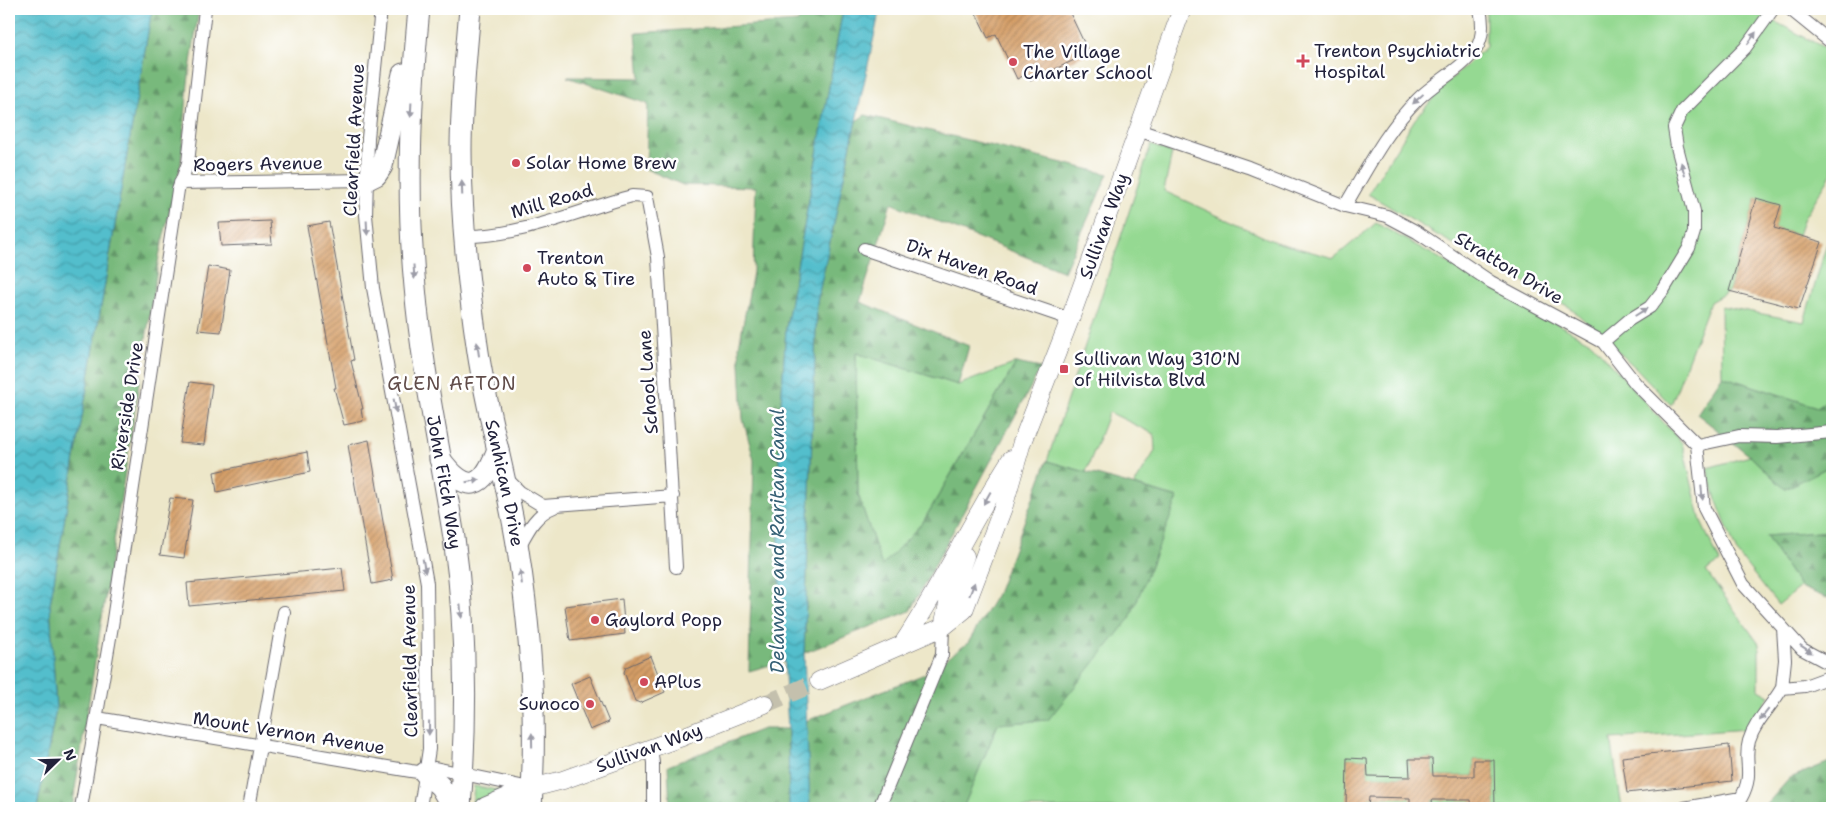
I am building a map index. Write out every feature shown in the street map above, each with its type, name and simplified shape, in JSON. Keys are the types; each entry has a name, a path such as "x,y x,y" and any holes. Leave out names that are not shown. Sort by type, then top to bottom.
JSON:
{"highway":[{"name":"John Fitch Way","path":"419,9 409,151 409,208 414,287 422,350 454,539 463,628 465,688 463,774 460,808"},
{"name":"Sanhican Drive","path":"470,9 463,92 461,151 465,236 478,354 518,549 529,659 531,803"},
{"path":"366,180 376,175 382,166 400,83 417,33"},
{"path":"440,459 456,478 464,482 475,482 486,474 498,449"},
{"path":"425,773 440,786 453,808"},
{"path":"486,808 531,803"}],"main road":[{"name":"Sullivan Way","path":"819,682 943,627 964,610 1004,505 1022,442 1070,319 1182,9"},
{"name":"Sullivan Way","path":"902,645 934,594 988,494 1022,442"},
{"path":"943,627 948,604 962,564 973,523"},
{"name":"Sullivan Way","path":"531,803 563,780 650,749 765,704"}],"street":[{"name":"Riverside Drive","path":"81,808 97,718 180,182 188,163 204,9"},
{"name":"Clearfield Avenue","path":"381,9 366,180 367,239 374,288 427,583 429,739 420,808"},
{"path":"1345,206 1401,117 1419,98 1466,61 1476,48 1482,38 1480,9"},
{"path":"1603,342 1630,320 1650,307 1664,289 1689,248 1694,232 1694,211 1677,147 1674,128 1682,111 1745,48 1773,9"},
{"path":"1790,9 1832,43"},
{"name":"Stratton Drive","path":"1138,130 1248,167 1345,206 1387,216 1410,228 1491,282 1603,342 1636,384 1697,445"},
{"name":"Rogers Avenue","path":"180,182 366,180"},
{"name":"Mill Road","path":"465,236 483,236 540,226 632,196 647,197"},
{"name":"School Lane","path":"647,197 658,257 676,567"},
{"name":"Dix Haven Road","path":"864,249 1070,319"},
{"path":"1832,432 1777,437 1739,436 1697,445 1704,508 1743,584 1802,649 1832,665"},
{"path":"503,473 520,492 543,506 673,496"},
{"path":"518,549 535,519 544,510 554,506"},
{"path":"249,808 258,746 284,612"},
{"path":"879,808 942,655 943,627"},
{"path":"1684,808 1741,798 1749,785 1748,744 1753,729 1782,688 1785,660 1783,628"},
{"path":"1782,688 1805,686 1832,676"},
{"name":"Mount Vernon Avenue","path":"97,718 425,773 434,768 463,774 531,803"},
{"path":"650,749 653,763 653,808"}],"green space":[{"path":"152,9 199,9 188,83 181,164 159,256 72,808 37,808 56,709 50,604"},
{"path":"803,9 843,9 786,328 779,435 779,564 784,661 749,671 754,460 743,419 739,346 753,272 756,187 683,185 646,169 648,104 567,77 640,78 636,33 798,22"},
{"path":"1486,9 1754,9 1823,47 1832,55 1832,173 1804,218 1798,235 1774,228 1780,205 1756,198 1729,291 1710,302 1671,405 1637,369 1571,308 1437,235 1368,194 1415,119 1447,83 1486,47"},
{"path":"865,115 1108,174 1064,272 891,203 860,302 969,346 958,385 856,353 858,494 882,566 923,522 1016,363 1041,368 910,611 804,653 817,302 856,121"},
{"path":"1151,145 1172,153 1164,191 1275,242 1334,258 1376,223 1592,343 1682,443 1701,522 1720,562 1706,571 1759,644 1759,690 1770,696 1747,729 1611,739 1622,808 1495,808 1494,760 1474,760 1474,776 1433,776 1432,759 1409,759 1410,777 1368,776 1367,759 1348,758 1346,808 963,808 998,724 1048,720 1178,498 1134,485 1155,451 1154,434 1109,412 1086,472 1047,461"},
{"path":"1829,236 1832,238 1832,397 1817,407 1722,376 1721,306 1804,322"},
{"path":"856,353 958,385 1016,363 923,522 882,567 858,494"},
{"path":"1722,376 1817,407 1832,397 1832,465 1785,489 1750,456 1697,414"},
{"path":"1750,456 1785,489 1832,465 1832,531 1766,536 1800,587 1778,605 1737,553 1716,499 1707,468"},
{"path":"1047,461 1178,498 1130,618 1048,720 998,724 963,808 810,808 806,721 925,674 968,643 997,594"},
{"path":"1832,531 1832,600 1800,587 1766,536"},
{"path":"763,729 788,729 789,808 670,808 668,766"},
{"path":"1832,761 1832,808 1763,808 1790,778"},
{"path":"474,786 502,791 481,800 472,808"},
{"path":"1369,797 1410,798 1410,808 1368,808"},
{"path":"1432,800 1471,800 1472,808 1433,808"}],"water":[{"path":"9,9 152,9 50,604 56,709 37,808 9,808"},
{"path":"843,9 880,9 817,302 804,653 810,808 789,808 788,729 779,564 779,435 786,328"}],"building":[{"path":"974,9 1068,9 1089,53 1030,81 1027,74 1017,79 996,34 988,38"},
{"path":"1756,198 1781,205 1774,228 1822,242 1799,309 1729,291"},
{"path":"270,221 272,244 221,246 219,223"},
{"path":"329,222 354,360 351,361 363,409 361,409 363,421 344,425 334,388 336,388 307,226"},
{"path":"208,266 230,270 221,332 198,330"},
{"path":"190,382 212,385 204,445 180,443"},
{"path":"369,440 393,580 372,584 348,445"},
{"path":"307,452 310,472 217,492 214,472"},
{"path":"170,498 193,500 184,558 160,555"},
{"path":"342,568 345,591 189,606 187,583"},
{"name":"Gaylord Popp","path":"622,599 625,634 570,641 565,606"},
{"name":"APlus","path":"651,656 665,692 640,703 635,701 624,672 626,667"},
{"path":"590,676 609,722 590,730 571,684"},
{"path":"1729,745 1732,781 1627,793 1622,757"},
{"path":"1347,758 1367,759 1368,776 1410,777 1409,759 1432,759 1433,776 1474,776 1474,760 1494,760 1495,808 1472,808 1471,800 1432,800 1433,808 1410,808 1410,798 1369,797 1368,808 1346,808"}],"tunnel":[{"path":"765,704 819,681"}],"place":[{"name":"Trenton Psychiatric Hospital","path":"1303,61"},
{"name":"The Village Charter School","path":"1013,62"},
{"name":"Solar Home Brew","path":"516,163"},
{"name":"Trenton Auto & Tire","path":"527,268"},
{"name":"Sullivan Way 310'N of Hilvista Blvd","path":"1064,369"},
{"name":"Gaylord Popp","path":"595,620"},
{"name":"APlus","path":"644,682"},
{"name":"Sunoco","path":"590,704"}],"district":[{"name":"GLEN AFTON","path":"452,383"}],"water label":[{"name":"Delaware and Raritan Canal","path":"777,541"}]}
